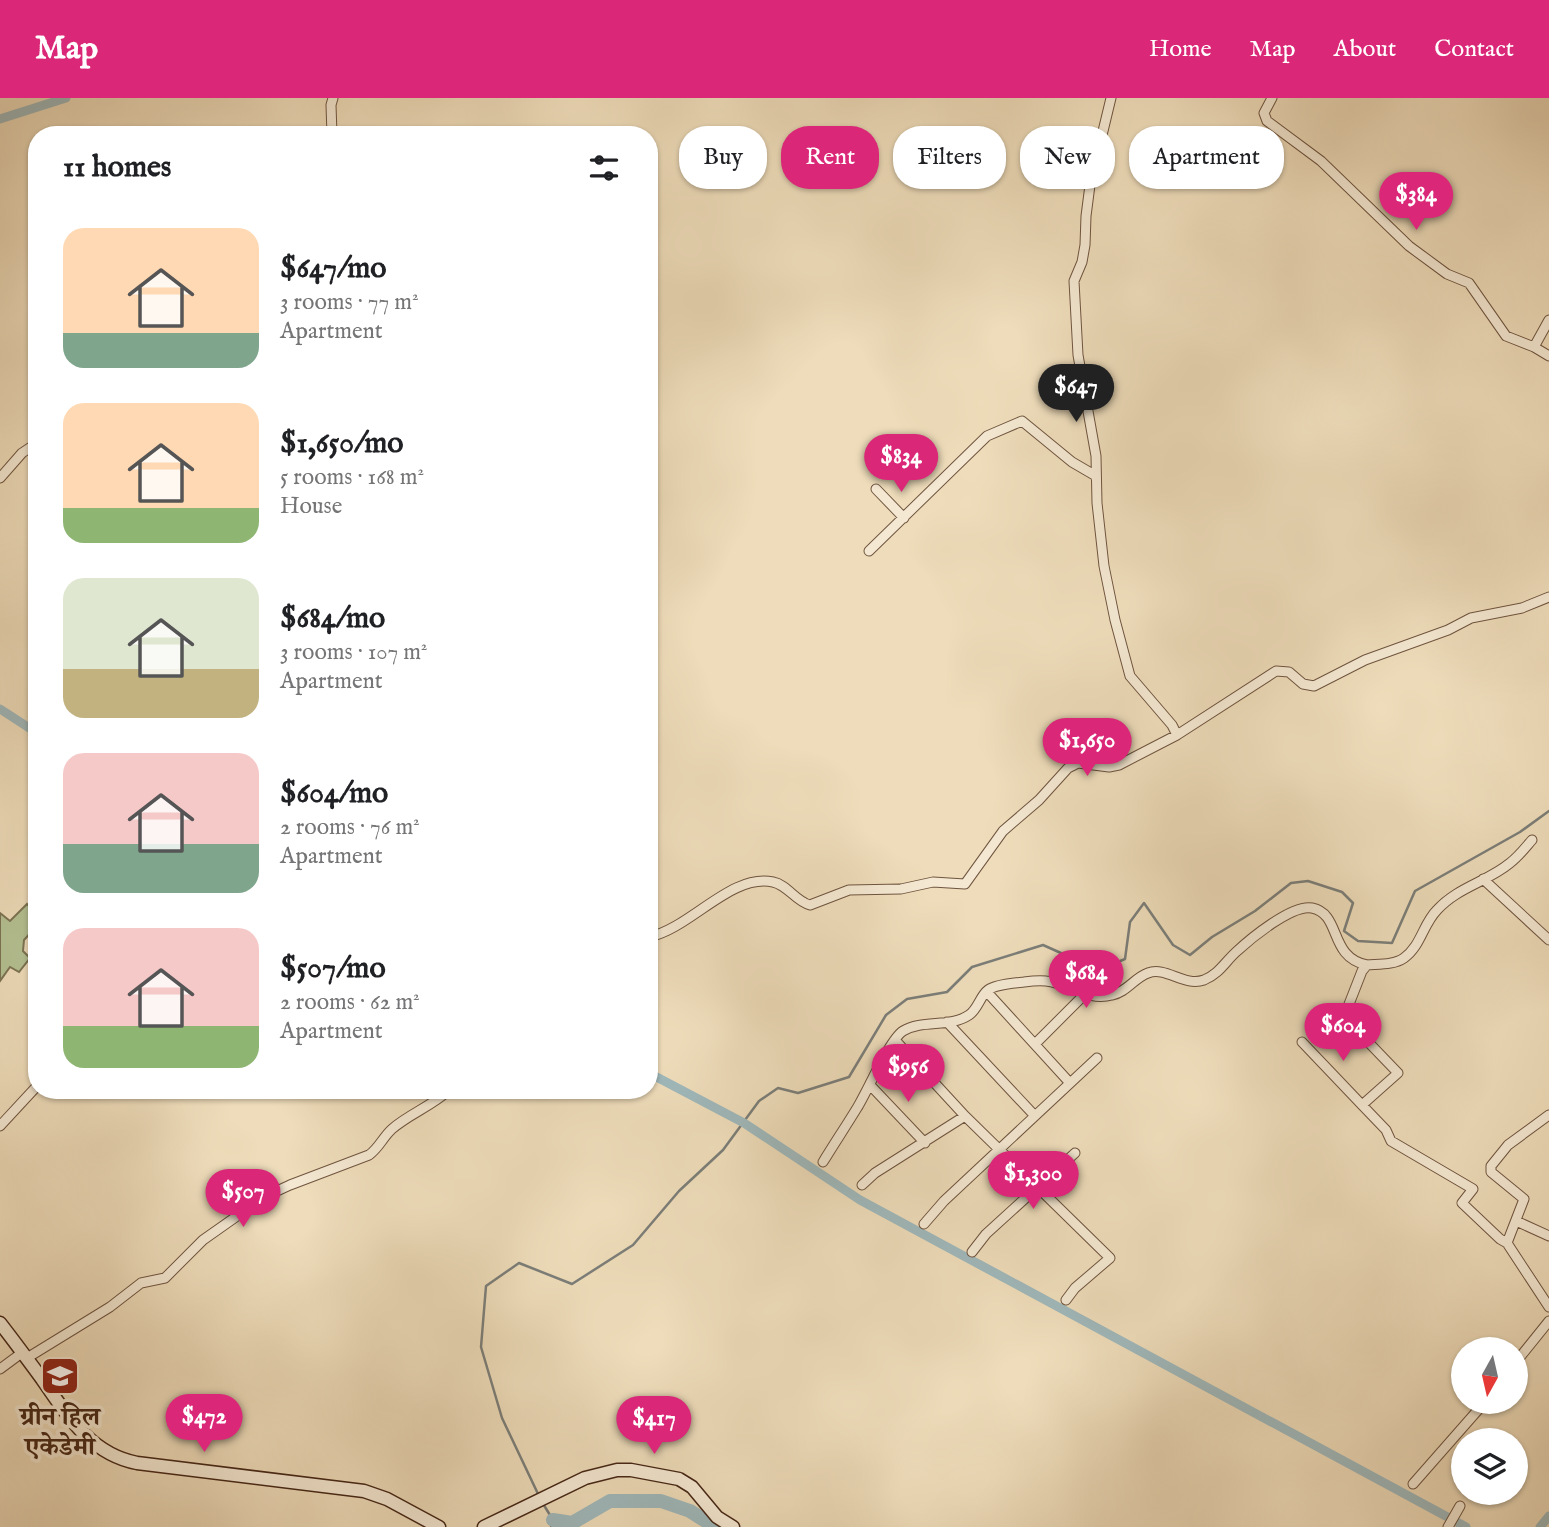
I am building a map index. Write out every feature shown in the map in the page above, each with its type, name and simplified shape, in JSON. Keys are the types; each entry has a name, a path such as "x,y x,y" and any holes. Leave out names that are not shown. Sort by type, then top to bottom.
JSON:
{"street":[{"path":"332,126 333,98"},
{"path":"1111,98 1090,185 1086,245 1074,281 1078,355 1091,425 1104,566 1115,620 1130,676 1177,735"},
{"path":"1272,98 1264,113 1267,121 1321,161 1416,251 1447,274 1469,283 1506,336 1549,356"},
{"path":"1534,347 1549,320"},
{"path":"869,551 987,436 1008,429 1017,421 1022,421 1072,462 1096,476"},
{"path":"0,478 28,449"},
{"path":"876,489 904,518"},
{"path":"658,934 681,925 731,891 754,881 776,883 810,905 849,890 901,889 933,882 958,886 965,884 1003,831 1039,800 1068,768 1083,763 1115,767 1177,735 1276,671 1289,672 1303,684 1314,686 1366,660 1448,630 1471,618 1522,608 1549,597"},
{"path":"823,1162 900,1032 912,1027 968,1016 989,990 1007,985 1048,981 1084,995 1111,996 1126,990 1148,973 1162,972 1184,981 1196,982 1218,972 1234,953 1284,916 1301,908 1311,907 1326,914 1345,954 1355,962 1367,965 1398,962 1416,946 1436,910 1458,891 1508,865 1532,840"},
{"path":"1483,879 1549,940"},
{"path":"1362,1105 1398,1073 1344,1017 1362,971 1367,965"},
{"path":"987,992 1070,1083"},
{"path":"1035,1044 1084,995"},
{"path":"947,1022 1035,1116"},
{"path":"895,1040 965,1115 1110,1258 1075,1288 1066,1300"},
{"path":"1301,1042 1385,1130 1391,1141 1474,1189 1462,1203 1507,1243 1549,1307"},
{"path":"924,1224 999,1149 1097,1058"},
{"path":"870,1085 925,1143"},
{"path":"0,1126 28,1096"},
{"path":"0,1369 91,1320 141,1283 165,1278 203,1240 264,1198 290,1185 369,1155 392,1129 438,1099"},
{"path":"862,1185 875,1172 925,1143 965,1115"},
{"path":"1507,1243 1524,1199 1491,1172 1491,1166 1508,1145 1549,1115"},
{"path":"972,1252 986,1234 1075,1153"},
{"path":"1516,1221 1549,1236"},
{"path":"1528,1347 1549,1321"},
{"path":"0,1322 83,1434 119,1459 364,1491 387,1499 439,1527"},
{"path":"1413,1483 1474,1414"},
{"path":"484,1527 557,1491 601,1473 617,1471 648,1472 679,1479 692,1488 717,1517 733,1527"},
{"path":"1448,1527 1458,1508"}],"green space":[{"path":"28,905 28,936 24,940 23,951 28,956 28,961 19,972 10,967 0,981 0,913 10,921"}],"waterway":[{"path":"0,119 66,98"},
{"path":"0,709 28,727"},
{"path":"539,1496 502,1418 481,1347 486,1286 519,1263 572,1284 633,1245 679,1191 723,1150 759,1101 778,1088 798,1093 849,1077 886,1015 907,999 947,992 972,967 1043,945 1099,970 1125,959 1130,922 1144,903 1173,945 1190,955 1291,883 1308,881 1342,892 1353,903 1344,931 1358,941 1392,943 1415,891 1520,832 1549,811"},
{"path":"658,1078 744,1123 860,1200 1466,1527"},
{"path":"553,1520 572,1523 610,1501 661,1501 690,1511 715,1527"},
{"path":"542,1502 553,1520 551,1527"},
{"path":"1540,1527 1549,1516"}],"place":[{"name":"ग्रीन हिल एकेडेमी","path":"60,1376"}]}
